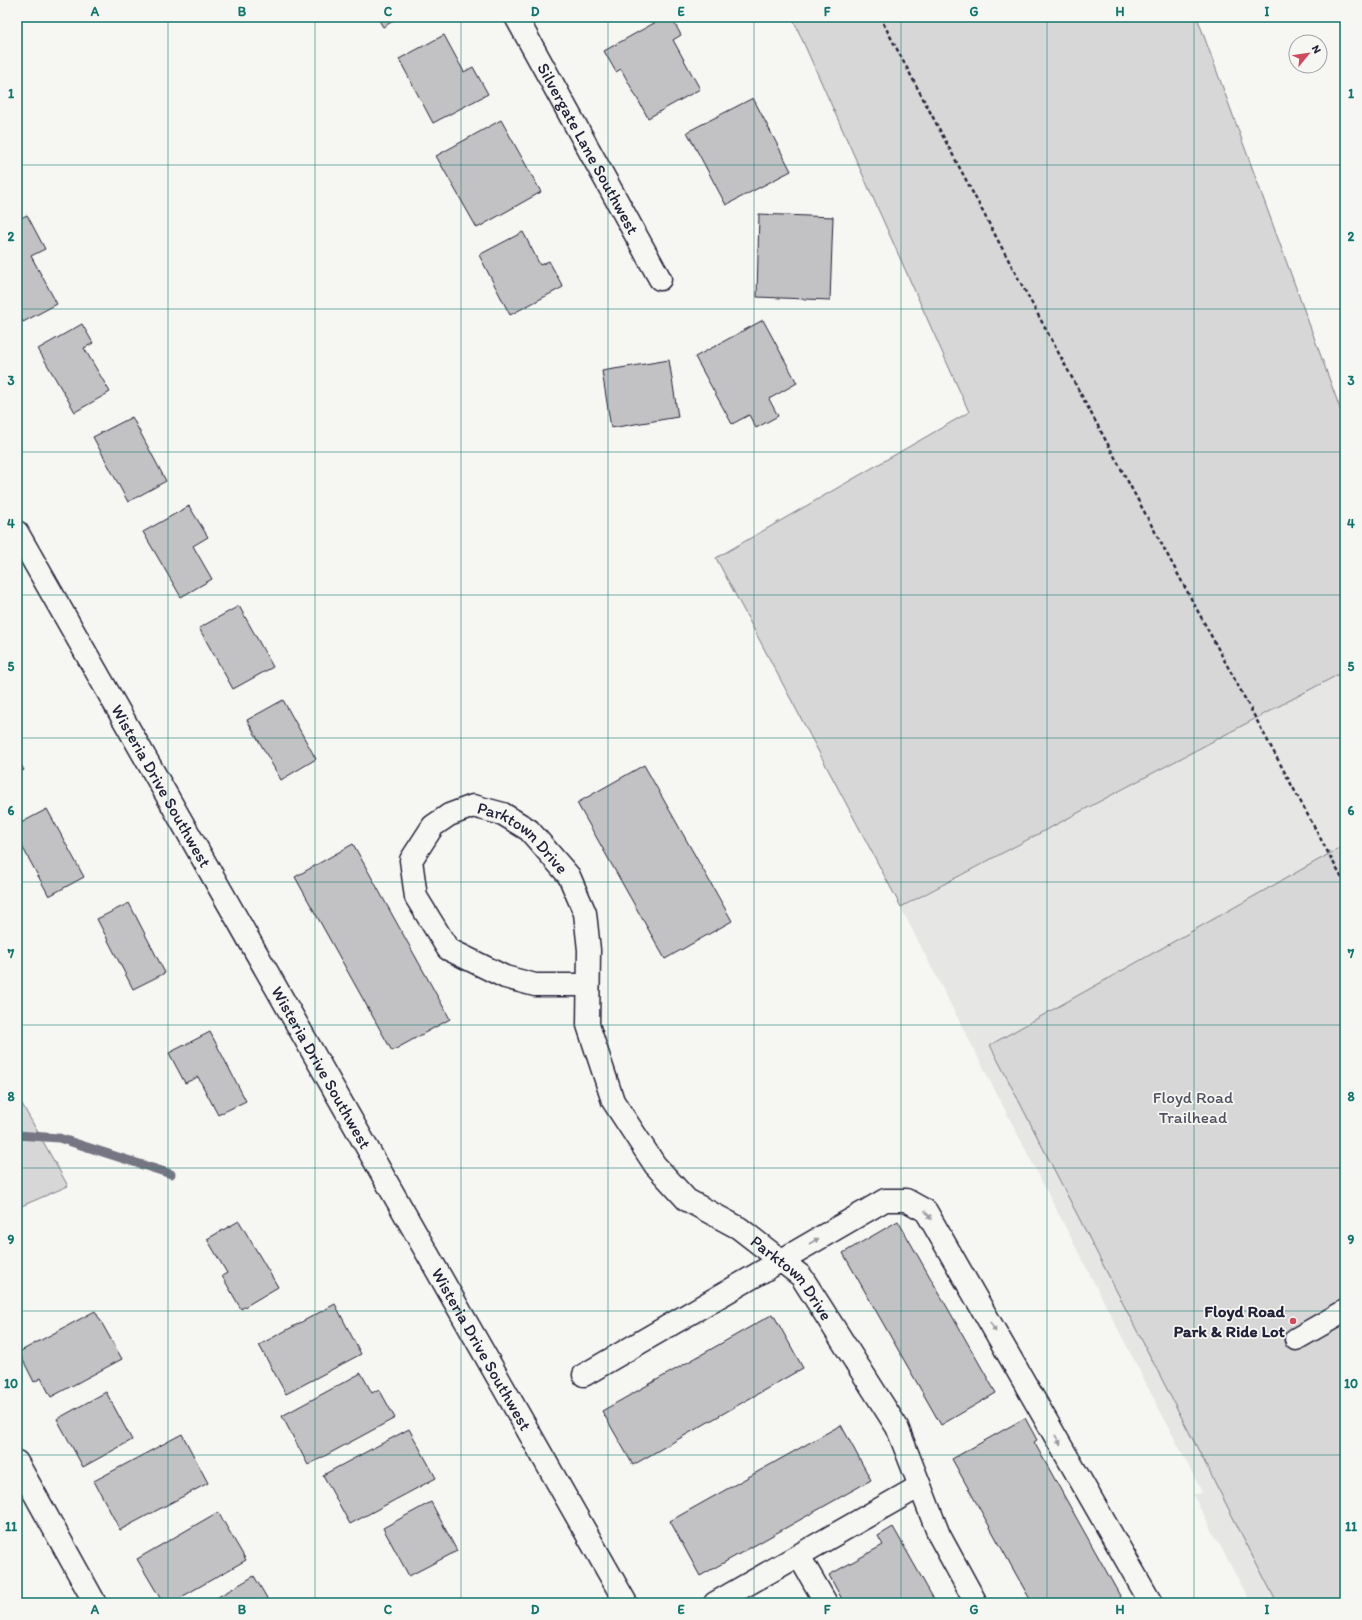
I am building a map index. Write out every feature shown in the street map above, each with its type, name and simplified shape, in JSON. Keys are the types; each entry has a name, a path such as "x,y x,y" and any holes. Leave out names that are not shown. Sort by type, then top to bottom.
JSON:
{"street":[{"name":"Silvergate Lane Southwest","path":"516,17 660,279"},
{"name":"Wisteria Drive Southwest","path":"17,532 626,1603"},
{"name":"Parktown Drive","path":"587,985 536,985 505,977 448,949 416,897 411,860 433,826 449,815 473,806 503,814 529,830 569,876 585,913 589,950 587,985 588,1025 613,1102 655,1164 687,1200 739,1228 801,1276 897,1427 939,1535 976,1603"},
{"path":"584,1375 885,1200 906,1200 926,1211 1151,1603"},
{"path":"1296,1339 1345,1311"},
{"path":"17,1462 95,1603"},
{"path":"715,1603 920,1486"},
{"path":"799,1556 826,1603"}],"path":[{"path":"880,17 1005,255 1345,884"}],"shaded area":[{"name":"Floyd Road Trailhead","path":"1345,671 1345,1603 1251,1603 1193,1495 1202,1492 901,908"}],"green space":[{"path":"792,17 1197,17 1345,422 1345,671 901,907 716,558 969,412"},
{"name":"Floyd Road Trailhead","path":"1345,845 1345,1603 1277,1603 990,1045"},
{"path":"17,1095 68,1186 17,1208"}],"building":[{"path":"377,17 400,17 383,27"},
{"path":"665,17 671,17 681,35 673,40 700,89 648,118 621,69 616,72 604,51"},
{"path":"444,35 464,72 473,67 488,94 433,123 399,59"},
{"path":"753,98 791,171 726,205 687,132"},
{"path":"501,120 541,192 477,228 436,156"},
{"path":"759,214 833,217 830,300 757,297"},
{"path":"27,215 45,249 31,256 57,304 23,322 17,311 17,220"},
{"path":"523,232 540,265 549,261 563,287 510,315 479,255"},
{"path":"763,320 797,383 769,399 778,416 756,428 749,415 732,424 695,357"},
{"path":"82,324 93,343 84,348 110,392 75,412 38,349"},
{"path":"669,360 678,417 611,428 602,371"},
{"path":"132,417 166,481 128,502 93,437"},
{"path":"189,506 208,537 193,546 212,579 181,597 143,532"},
{"path":"239,606 273,667 233,689 199,628"},
{"path":"283,700 316,759 281,780 247,720"},
{"path":"17,758 24,770 17,774"},
{"path":"644,765 732,921 665,959 577,803"},
{"path":"47,809 84,877 49,896 17,837 17,825"},
{"path":"353,844 450,1019 392,1051 295,877"},
{"path":"129,903 165,973 133,989 97,919"},
{"path":"210,1032 246,1101 218,1115 198,1077 185,1083 169,1053"},
{"path":"239,1221 278,1287 241,1309 222,1276 227,1273 207,1239"},
{"path":"898,1221 996,1393 941,1425 843,1253"},
{"path":"335,1304 361,1354 286,1394 259,1345"},
{"path":"95,1311 122,1359 51,1397 41,1378 34,1382 19,1352"},
{"path":"773,1314 803,1368 633,1465 602,1411"},
{"path":"361,1373 372,1393 379,1389 395,1418 308,1465 282,1416"},
{"path":"106,1392 132,1440 83,1467 57,1419"},
{"path":"1025,1418 1037,1440 1034,1442 1124,1603 1032,1603 952,1459"},
{"path":"841,1425 871,1480 700,1576 670,1521"},
{"path":"409,1429 436,1478 350,1524 323,1475"},
{"path":"182,1434 208,1483 120,1530 94,1481"},
{"path":"431,1502 457,1551 409,1576 383,1528"},
{"path":"218,1512 246,1560 171,1603 163,1603 137,1559"},
{"path":"893,1527 936,1603 844,1603 829,1575 883,1545 878,1536"},
{"path":"254,1576 270,1603 208,1603"}],"waterway":[{"path":"17,1135 59,1138 171,1174"}],"place":[{"name":"Floyd Road Park & Ride Lot","path":"1293,1321"}]}
